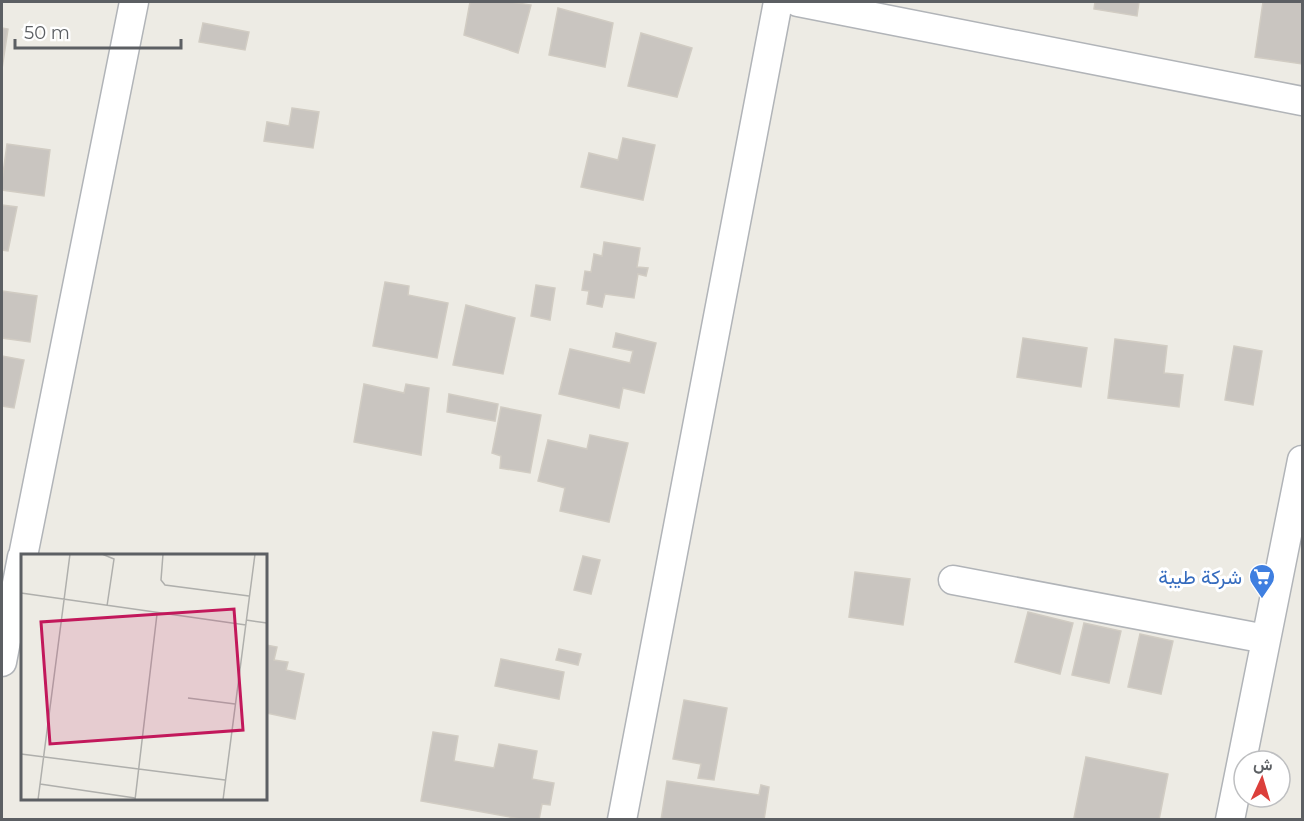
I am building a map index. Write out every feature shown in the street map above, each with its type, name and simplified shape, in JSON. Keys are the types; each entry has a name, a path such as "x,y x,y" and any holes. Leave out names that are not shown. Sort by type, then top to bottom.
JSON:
{"street":[{"path":"23,554 134,2"},
{"path":"622,819 778,2"},
{"path":"798,2 1302,101"},
{"path":"1230,819 1302,460"},
{"path":"2,662 21,566"},
{"path":"953,580 1266,639"}],"building":[{"path":"470,2 511,2 531,5 518,53 464,35"},
{"path":"1095,2 1139,2 1137,16 1094,9"},
{"path":"1263,2 1302,2 1302,64 1255,57"},
{"path":"558,8 613,23 605,67 549,55"},
{"path":"203,23 249,32 245,50 199,42"},
{"path":"2,28 8,29 2,69"},
{"path":"641,33 692,48 677,97 628,86"},
{"path":"292,108 319,112 313,148 264,141 267,122 289,126"},
{"path":"623,138 655,145 643,200 581,187 589,153 618,160"},
{"path":"7,144 50,150 44,196 2,190"},
{"path":"2,205 17,207 8,251 2,250"},
{"path":"604,242 640,248 637,267 648,268 646,276 638,274 634,298 605,294 602,307 587,304 589,291 582,290 585,271 591,272 594,254 602,256"},
{"path":"385,282 409,286 408,295 448,303 437,358 373,346"},
{"path":"536,285 555,288 550,320 531,316"},
{"path":"2,291 37,296 30,342 2,338"},
{"path":"466,305 515,318 503,374 453,365"},
{"path":"616,333 656,343 644,393 623,388 619,408 559,394 570,349 630,363 633,351 613,347"},
{"path":"1023,338 1087,348 1081,387 1017,377"},
{"path":"1115,339 1167,346 1164,373 1183,375 1179,407 1108,398"},
{"path":"1234,346 1262,351 1253,405 1225,400"},
{"path":"2,356 24,360 14,408 2,406"},
{"path":"364,384 404,393 406,384 429,388 421,455 354,442"},
{"path":"449,394 498,404 495,421 447,412"},
{"path":"501,407 541,415 530,473 500,468 501,456 492,453"},
{"path":"590,435 628,443 609,522 560,511 565,488 538,481 548,440 587,449"},
{"path":"583,556 600,560 591,594 574,590"},
{"path":"855,572 910,579 903,625 849,617"},
{"path":"1028,612 1073,623 1060,674 1015,662"},
{"path":"1084,623 1121,631 1109,683 1072,675"},
{"path":"1140,634 1173,641 1161,694 1128,687"},
{"path":"267,645 277,647 274,660 288,662 286,670 304,674 295,719 267,713"},
{"path":"559,649 581,654 578,665 556,660"},
{"path":"501,659 564,672 559,699 495,686"},
{"path":"684,700 727,708 714,780 698,778 701,764 673,759"},
{"path":"433,732 458,736 454,761 494,768 499,744 537,751 532,779 554,783 550,805 542,804 539,820 526,820 421,801"},
{"path":"1086,757 1168,774 1159,820 1082,820 1074,818"},
{"path":"667,781 759,795 761,785 769,787 764,820 661,820"}],"place":[{"name":"شركة طيبة","path":"1262,600"}]}
